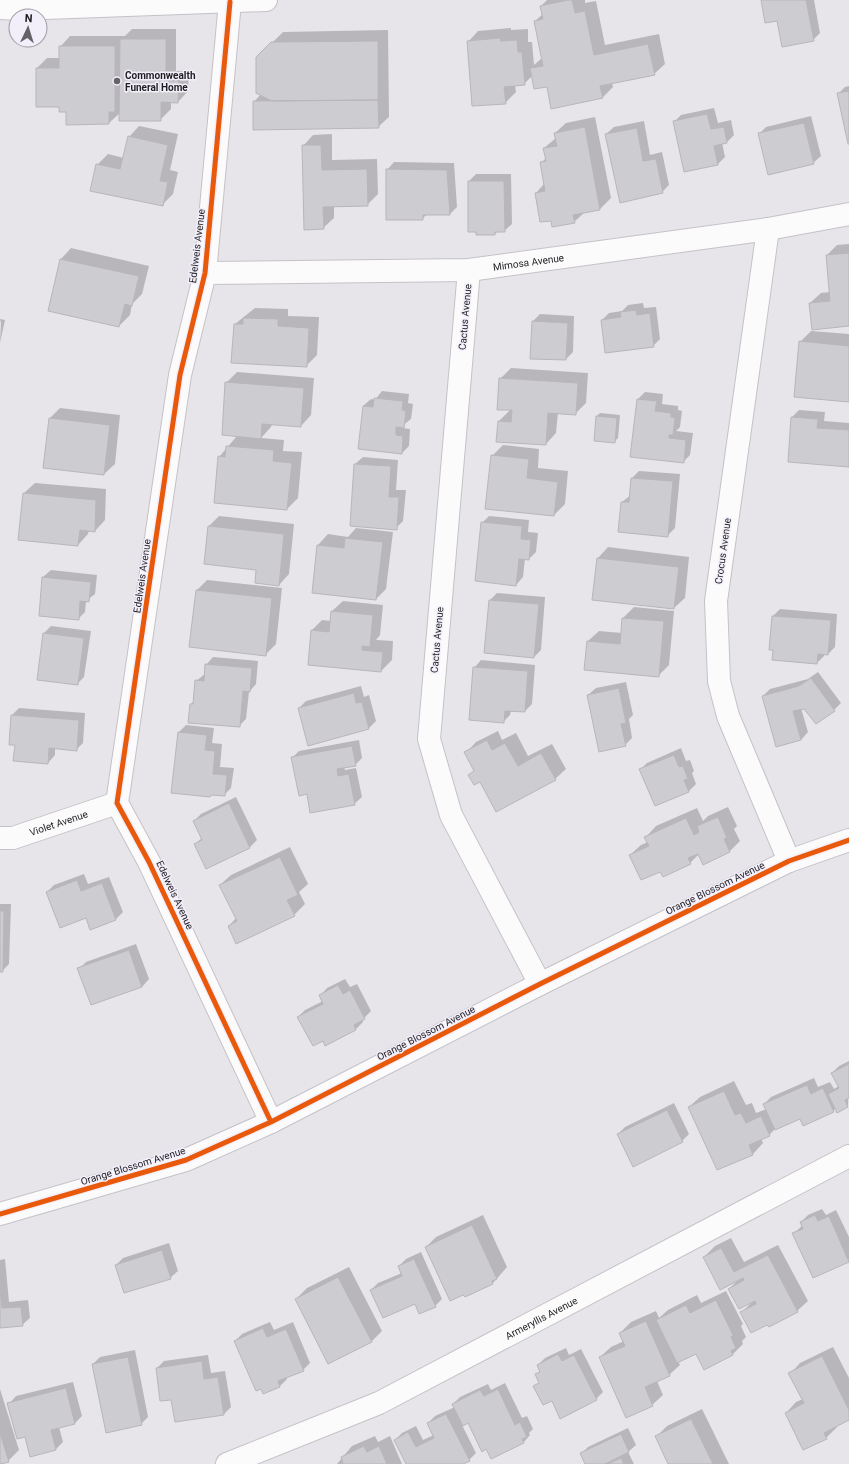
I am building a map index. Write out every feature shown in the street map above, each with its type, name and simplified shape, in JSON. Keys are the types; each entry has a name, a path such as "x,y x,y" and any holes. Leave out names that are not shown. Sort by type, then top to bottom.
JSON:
{"street":[{"path":"0,8 18,9 266,0"},
{"name":"Edelweis Avenue","path":"230,2 205,274 180,375 117,803 149,862 271,1122"},
{"name":"Mimosa Avenue","path":"205,274 469,270 768,229 849,214"},
{"name":"Crocus Avenue","path":"768,229 716,601 719,681 728,716 789,861"},
{"name":"Cactus Avenue","path":"469,270 429,739 451,815 540,984"},
{"name":"Violet Avenue","path":"0,838 13,838 117,803"},
{"name":"Orange Blossom Avenue","path":"0,1214 186,1160 271,1122 540,984 789,861 849,840"},
{"name":"Armeryllis Avenue","path":"227,1464 379,1402 849,1156"}],"building":[{"path":"572,0 575,13 585,11 594,55 648,44 655,75 600,86 603,98 551,109 547,87 534,89 530,68 543,66 534,21 543,19 540,6"},
{"path":"761,0 806,0 814,41 782,47 777,21 765,23"},
{"path":"500,38 501,41 517,40 518,52 522,52 525,85 504,87 506,104 472,106 467,41"},
{"path":"120,39 166,39 166,81 179,81 178,103 161,102 161,121 119,121"},
{"path":"378,41 378,100 272,101 256,93 256,57 271,42"},
{"path":"59,46 115,46 115,112 109,112 109,124 66,125 66,112 59,112 59,107 36,107 36,68 59,68"},
{"path":"849,91 849,144 848,144 837,93"},
{"path":"378,100 379,128 253,130 253,101"},
{"path":"707,114 711,129 724,127 727,143 714,146 718,165 684,172 673,121"},
{"path":"804,123 814,164 768,175 758,133"},
{"path":"585,127 600,210 573,215 575,223 552,227 551,221 540,222 535,193 545,191 540,162 546,161 543,148 557,146 554,133"},
{"path":"637,128 643,161 656,159 663,193 620,203 605,134"},
{"path":"128,136 168,145 160,181 168,182 163,206 90,191 96,164 120,169"},
{"path":"302,145 321,145 322,170 367,169 368,206 323,207 324,229 304,230"},
{"path":"386,169 447,170 450,215 423,215 423,220 386,220"},
{"path":"468,181 504,181 505,232 495,232 495,235 476,235 476,232 468,232"},
{"path":"849,253 849,326 812,330 809,303 830,301 826,255"},
{"path":"60,259 139,276 132,306 125,304 119,327 48,311"},
{"path":"636,310 637,315 650,313 654,347 605,353 601,320 621,317 620,312"},
{"path":"243,318 278,319 278,326 309,328 307,367 231,363 234,324 243,324"},
{"path":"532,321 568,323 566,360 530,359"},
{"path":"799,341 849,346 849,402 794,397"},
{"path":"499,378 578,383 576,415 548,413 546,445 496,442 498,421 511,422 512,410 497,410"},
{"path":"225,382 304,388 301,427 262,424 261,439 222,435"},
{"path":"374,398 403,401 402,410 406,411 404,428 396,427 396,435 403,436 402,454 358,449 363,406 373,407"},
{"path":"637,399 657,401 655,411 671,413 671,417 675,418 673,435 669,435 669,438 686,440 684,463 630,457"},
{"path":"596,416 617,418 615,443 594,441"},
{"path":"791,417 818,419 817,428 849,430 849,467 788,462"},
{"path":"49,418 110,425 104,475 43,468"},
{"path":"226,446 274,450 273,461 292,463 287,510 214,503 218,456 225,457"},
{"path":"491,455 529,459 527,478 558,482 554,516 485,509"},
{"path":"354,464 391,466 389,497 399,497 397,530 350,526"},
{"path":"631,478 673,481 668,537 618,532 621,502 629,502"},
{"path":"23,493 96,500 95,532 80,530 78,546 18,540"},
{"path":"481,522 522,526 521,539 531,540 529,560 519,559 516,586 475,581"},
{"path":"208,526 284,534 279,586 255,583 256,570 204,564"},
{"path":"345,538 383,542 376,600 312,593 317,545 344,548"},
{"path":"597,558 679,567 674,609 592,600"},
{"path":"42,577 91,582 89,602 80,601 79,620 39,616"},
{"path":"196,590 272,598 266,656 189,647"},
{"path":"489,600 539,604 534,658 484,653"},
{"path":"331,611 373,615 370,647 362,646 362,650 383,652 381,672 308,665 311,630 329,632"},
{"path":"772,616 831,620 828,655 818,654 817,664 772,660 773,650 769,650"},
{"path":"622,618 664,621 659,677 584,670 587,641 620,644"},
{"path":"43,633 84,638 78,685 37,680"},
{"path":"205,664 252,668 250,692 243,691 240,727 188,723 190,704 193,704 195,680 204,681"},
{"path":"473,667 528,671 525,712 505,711 504,723 469,720"},
{"path":"811,678 835,711 816,724 804,709 793,711 801,740 776,747 762,696 799,686"},
{"path":"619,688 626,723 621,724 626,746 599,752 587,695"},
{"path":"354,693 356,703 362,702 369,729 308,746 298,708"},
{"path":"11,715 79,720 77,751 49,748 48,764 13,761 15,745 9,745"},
{"path":"178,732 207,735 205,750 215,751 213,774 227,775 225,796 211,795 210,797 171,793"},
{"path":"487,740 492,750 505,743 518,766 541,753 556,780 496,812 480,782 474,785 468,775 474,771 464,752"},
{"path":"352,746 356,766 337,769 338,776 349,774 355,805 310,813 307,794 299,796 291,757"},
{"path":"674,755 679,767 683,766 688,779 684,780 689,792 655,806 639,769"},
{"path":"229,803 250,848 206,869 194,844 202,840 193,821"},
{"path":"718,817 727,838 724,839 730,852 703,865 698,854 688,858 691,864 663,877 660,872 641,880 629,855 649,846 644,837 686,818 694,835 699,832 697,826"},
{"path":"280,857 298,895 287,900 295,916 236,944 228,926 237,921 219,885"},
{"path":"77,880 81,891 102,883 116,920 90,930 86,918 60,928 46,892"},
{"path":"0,911 4,911 3,972 0,972"},
{"path":"129,950 142,987 91,1005 77,968"},
{"path":"338,985 343,994 350,990 365,1019 354,1025 356,1030 325,1046 323,1041 313,1046 297,1017 323,1004 319,995"},
{"path":"849,1064 849,1098 845,1100 848,1107 837,1113 828,1094 839,1088 831,1073"},
{"path":"807,1085 811,1094 823,1088 834,1112 803,1126 800,1119 775,1130 763,1104"},
{"path":"724,1091 735,1115 741,1113 746,1123 761,1116 770,1136 749,1145 753,1155 717,1170 688,1107"},
{"path":"667,1110 683,1142 633,1167 617,1134"},
{"path":"815,1215 818,1221 829,1216 849,1262 813,1278 792,1233 803,1229 800,1222"},
{"path":"472,1225 497,1279 492,1281 493,1284 465,1297 463,1295 450,1301 425,1247"},
{"path":"721,1248 734,1272 768,1255 798,1312 769,1327 767,1325 751,1333 740,1312 756,1304 755,1301 739,1309 728,1289 744,1280 743,1278 720,1290 703,1257"},
{"path":"162,1250 171,1279 124,1293 115,1265"},
{"path":"414,1259 436,1307 419,1314 415,1304 383,1318 370,1290 402,1276 398,1266"},
{"path":"338,1277 372,1342 328,1364 295,1299"},
{"path":"0,1287 2,1308 21,1307 23,1326 0,1328"},
{"path":"716,1300 733,1335 731,1337 736,1348 731,1351 733,1355 704,1370 696,1354 677,1363 656,1320 686,1305 690,1313"},
{"path":"646,1321 670,1376 645,1387 653,1406 626,1418 599,1357 625,1346 619,1333"},
{"path":"263,1328 267,1337 286,1329 304,1371 278,1381 280,1387 263,1394 261,1389 256,1391 234,1341"},
{"path":"558,1354 562,1361 574,1355 597,1400 560,1419 552,1401 543,1405 533,1386 539,1383 535,1374 540,1372 537,1365"},
{"path":"822,1356 849,1410 849,1420 824,1433 827,1439 803,1450 785,1413 804,1403 788,1373"},
{"path":"128,1357 142,1425 106,1433 92,1364"},
{"path":"202,1361 204,1379 218,1377 224,1415 175,1422 171,1400 160,1401 156,1368"},
{"path":"66,1388 75,1424 51,1430 56,1450 30,1457 25,1437 17,1439 7,1403"},
{"path":"498,1389 515,1425 520,1422 527,1437 522,1439 524,1443 491,1459 486,1449 482,1452 468,1423 463,1426 452,1404 480,1390 484,1396"},
{"path":"446,1414 470,1461 463,1464 406,1464 394,1440 408,1432 416,1447 434,1438 427,1423"},
{"path":"691,1419 713,1464 668,1464 655,1436"},
{"path":"0,1433 9,1462 1,1464 0,1464"},
{"path":"621,1434 629,1452 605,1464 585,1464 580,1453"},
{"path":"364,1446 367,1452 379,1446 387,1464 341,1464 343,1463 341,1457"},
{"path":"621,1458 624,1464 608,1464"}],"cycle path":[{"path":"230,2 205,273 180,375 117,803 149,862 271,1122"},
{"path":"0,1214 186,1160 271,1122 540,984 789,861 849,840"}],"place":[{"name":"Commonwealth Funeral Home","path":"117,81"}]}
